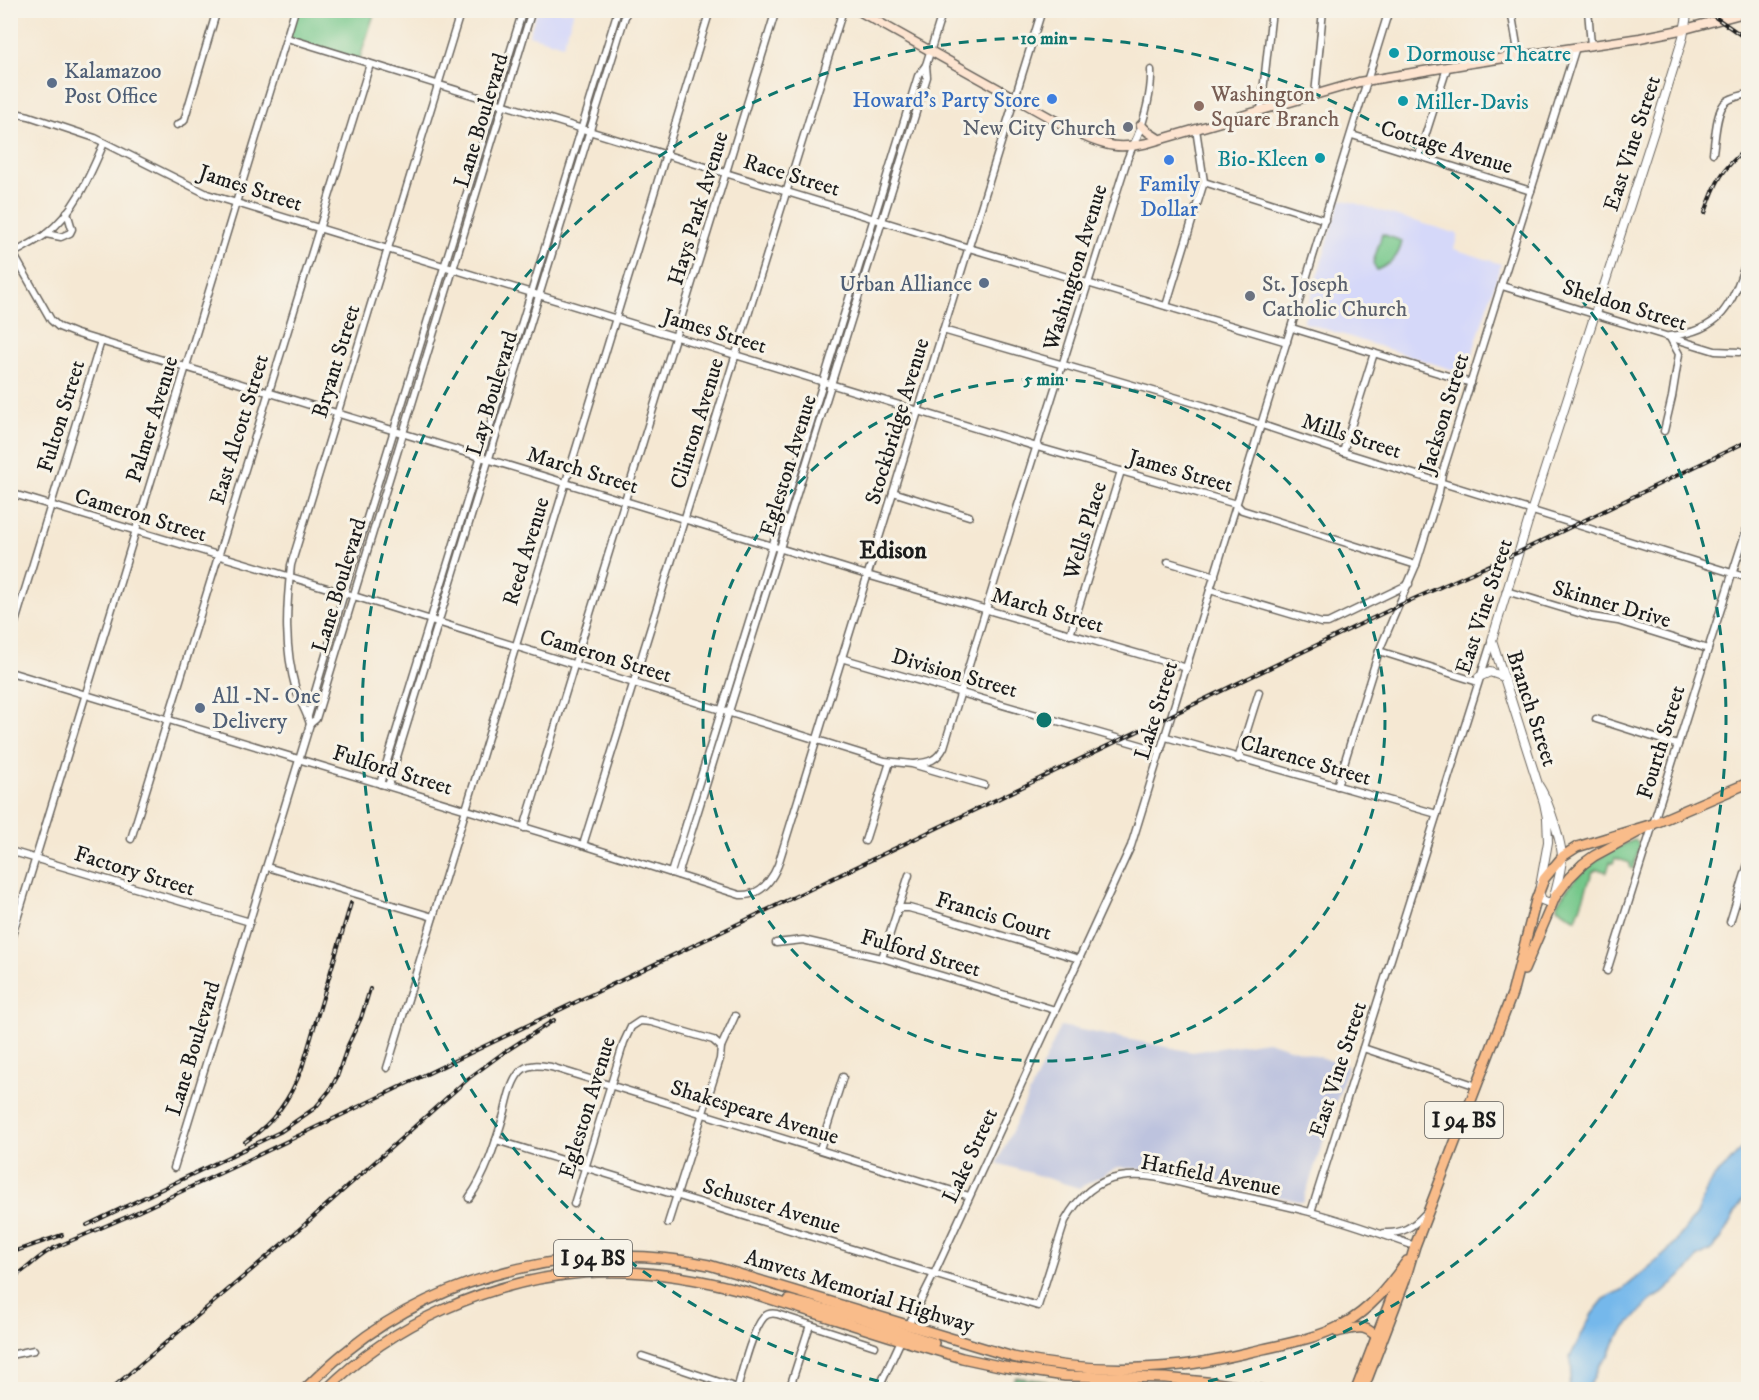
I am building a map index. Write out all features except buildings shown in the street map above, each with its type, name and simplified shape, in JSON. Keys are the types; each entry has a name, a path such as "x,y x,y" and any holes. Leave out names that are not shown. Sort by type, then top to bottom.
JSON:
{"main road":[{"path":"857,10 1015,100 1085,137 1115,147 1131,147 1159,140 1369,80 1640,38 1749,12"},
{"path":"1141,126 1159,140"},
{"name":"I 94 BS","path":"1356,1389 1404,1283 1415,1246 1512,994 1552,904 1569,878 1594,856 1653,824 1749,783"},
{"name":"I 94 BS","path":"1512,994 1539,889 1549,872 1577,847 1653,824"},
{"name":"I 94 BS","path":"1363,1389 1378,1339 1407,1261 1415,1246"},
{"name":"Amvets Memorial Highway","path":"304,1389 348,1349 369,1334 400,1315 466,1284 501,1272 556,1261 626,1256 709,1265 904,1333 962,1358 1044,1374 1181,1379 1263,1389"},
{"name":"Amvets Memorial Highway","path":"326,1389 377,1348 432,1316 476,1297 532,1281 582,1273 661,1274 717,1283 772,1299 781,1298 806,1303 904,1333 1013,1357 1037,1362 1118,1368 1183,1365 1312,1337 1343,1325 1366,1308 1385,1290 1407,1261"},
{"name":"I 94 BS","path":"1312,1337 1357,1327 1367,1328 1378,1339"}],"street":[{"path":"177,125 184,121 217,10"},
{"name":"Palmer Avenue","path":"10,942 296,10"},
{"name":"Bryant Street","path":"310,724 298,695 288,647 286,610 294,555 461,10"},
{"name":"Lay Boulevard","path":"380,784 618,10"},
{"name":"Lay Boulevard","path":"388,786 627,10"},
{"name":"Reed Avenue","path":"387,1068 710,10"},
{"name":"Hays Park Avenue","path":"524,828 776,10"},
{"name":"Clinton Avenue","path":"583,845 843,10"},
{"name":"Egleston Avenue","path":"671,873 918,76 926,65 942,10"},
{"name":"Stockbridge Avenue","path":"763,888 778,865 1042,10"},
{"path":"1261,110 1272,10"},
{"path":"1315,95 1323,10"},
{"name":"Lake Street","path":"879,1389 1131,846 1389,10"},
{"path":"1511,10 1519,57"},
{"path":"1588,10 1591,45"},
{"name":"East Vine Street","path":"1311,1212 1685,29 1689,10"},
{"path":"523,11 532,12"},
{"name":"Lane Boulevard","path":"308,716 523,11"},
{"name":"Lane Boulevard","path":"174,1168 310,724 316,719 532,12"},
{"name":"Race Street","path":"287,38 969,248 1287,342"},
{"name":"Jackson Street","path":"1336,786 1379,651 1416,565 1576,47"},
{"path":"606,48 615,51"},
{"name":"East Alcott Street","path":"131,839 370,64"},
{"name":"Egleston Avenue","path":"678,875 927,77 926,65"},
{"path":"1419,155 1447,68"},
{"name":"Washington Avenue","path":"912,764 931,762 940,754 1131,147 1141,126 1151,89 1151,70"},
{"path":"1713,153 1720,112 1725,102 1749,94"},
{"name":"James Street","path":"10,112 78,131 194,189 236,203 1036,447 1236,504 1242,510 1416,565"},
{"path":"1166,306 1204,182 1196,129"},
{"name":"Cottage Avenue","path":"1352,135 1531,191"},
{"path":"900,136 908,139"},
{"path":"12,251 46,234 68,212 84,186 104,143"},
{"path":"1204,182 1325,220"},
{"path":"469,186 478,188"},
{"path":"46,234 62,237 70,233 72,228 68,212"},
{"path":"556,212 565,214"},
{"name":"March Street","path":"12,251 51,320 59,327 867,575 1187,668"},
{"path":"1664,431 1679,354 1669,336 1693,333 1716,319 1726,309 1737,291 1749,257"},
{"name":"Sheldon Street","path":"1502,286 1715,351 1739,352"},
{"path":"848,301 856,304"},
{"path":"1292,328 1471,383"},
{"name":"Mills Street","path":"943,330 1205,406 1531,512 1749,578"},
{"name":"Fulton Street","path":"10,639 101,341"},
{"path":"420,347 428,350"},
{"path":"1343,452 1374,353"},
{"path":"506,376 514,379"},
{"path":"797,464 806,466"},
{"name":"Wells Place","path":"1070,635 1121,471"},
{"path":"893,492 969,516"},
{"name":"Cameron Street","path":"10,493 344,593 890,762 912,764 984,785"},
{"path":"368,515 377,517"},
{"name":"Fourth Street","path":"1607,971 1749,525"},
{"path":"456,539 464,542"},
{"path":"1168,562 1215,576"},
{"path":"1210,590 1321,623 1328,623 1409,584"},
{"name":"Skinner Drive","path":"1506,591 1708,649"},
{"path":"746,627 755,630"},
{"name":"Branch Street","path":"1492,640 1539,786 1555,827 1562,858 1552,904"},
{"path":"1379,651 1478,679 1487,672 1504,677"},
{"name":"Division Street","path":"842,658 1161,751"},
{"name":"Fulford Street","path":"10,672 583,845 740,895 750,894 763,888"},
{"path":"1238,759 1259,692"},
{"path":"405,704 413,707"},
{"path":"1596,719 1678,745"},
{"name":"Clarence Street","path":"1166,737 1437,814"},
{"path":"865,841 890,762"},
{"name":"Branch Street","path":"1539,786 1547,818 1548,842 1539,889"},
{"path":"696,792 704,794"},
{"name":"Factory Street","path":"10,851 249,922"},
{"path":"1730,922 1749,864"},
{"path":"267,867 433,918"},
{"path":"882,958 909,875"},
{"path":"1539,889 1542,900 1552,904"},
{"name":"Francis Court","path":"897,908 909,908 931,914 1079,959"},
{"name":"Fulford Street","path":"776,943 803,940 882,958 1055,1010"},
{"path":"668,1223 722,1047 735,1016"},
{"name":"Egleston Avenue","path":"574,1204 631,1028 637,1022 644,1020 713,1040 722,1047"},
{"path":"1363,1048 1477,1086"},
{"name":"Shakespeare Avenue","path":"496,1140 520,1071 538,1065 611,1085 969,1196"},
{"path":"820,1149 843,1077"},
{"path":"469,1198 477,1187 496,1140"},
{"name":"Schuster Avenue","path":"496,1140 1038,1306"},
{"name":"Hatfield Avenue","path":"1038,1306 1065,1221 1071,1210 1092,1189 1114,1179 1130,1176 1149,1176 1311,1212 1415,1246"},
{"path":"1380,1233 1396,1233 1410,1228 1429,1209"},
{"path":"642,1356 739,1389 752,1340 764,1316 773,1313 874,1346"},
{"path":"789,1389 810,1325"},
{"path":"10,1355 34,1350"}],"shaded area":[{"path":"537,11 574,11 563,45 529,35"},
{"path":"1341,199 1458,234 1454,249 1501,264 1466,374 1303,322"},
{"path":"1061,1026 1192,1052 1267,1041 1348,1066 1303,1202 1169,1172 1119,1167 1079,1188 997,1163"}],"green space":[{"path":"295,11 375,11 359,61 287,38"},
{"path":"1382,234 1402,241 1394,259 1377,270 1373,263"},
{"path":"1635,840 1639,847 1633,869 1630,868 1630,863 1615,858 1613,863 1610,862 1607,872 1594,871 1576,919 1557,907 1569,887 1591,865 1608,853"},
{"path":"1016,1377 1072,1385 1188,1389 1006,1389"}],"water":[{"path":"1748,1141 1748,1194 1721,1239 1711,1250 1697,1258 1694,1264 1663,1293 1650,1301 1622,1332 1609,1355 1599,1366 1588,1389 1568,1389 1572,1368 1570,1357 1592,1314 1604,1299 1622,1290 1667,1252 1697,1214 1713,1178"}],"railway":[{"path":"1705,10 1748,40"},
{"path":"1705,213 1721,176 1748,147"},
{"path":"10,1279 54,1248 244,1162 1400,605 1519,552 1748,441"},
{"path":"245,1142 280,1110 302,1068 351,903"},
{"path":"87,1225 280,1132 315,1108 330,1090 337,1077 370,989"},
{"path":"110,1390 302,1227 469,1078 554,1020"},
{"path":"10,1253 62,1235"}],"place":[{"name":"Dormouse Theatre","path":"1394,53"},
{"name":"Kalamazoo Post Office","path":"52,83"},
{"name":"Howard's Party Store","path":"1052,99"},
{"name":"Miller-Davis","path":"1403,101"},
{"name":"Washington Square Branch","path":"1199,106"},
{"name":"New City Church","path":"1128,127"},
{"name":"Bio-Kleen","path":"1320,158"},
{"name":"Family Dollar","path":"1169,160"},
{"name":"Urban Alliance","path":"984,283"},
{"name":"St. Joseph Catholic Church","path":"1250,296"},
{"name":"All -N- One Delivery","path":"200,708"}],"district":[{"name":"Edison","path":"893,550"}]}
